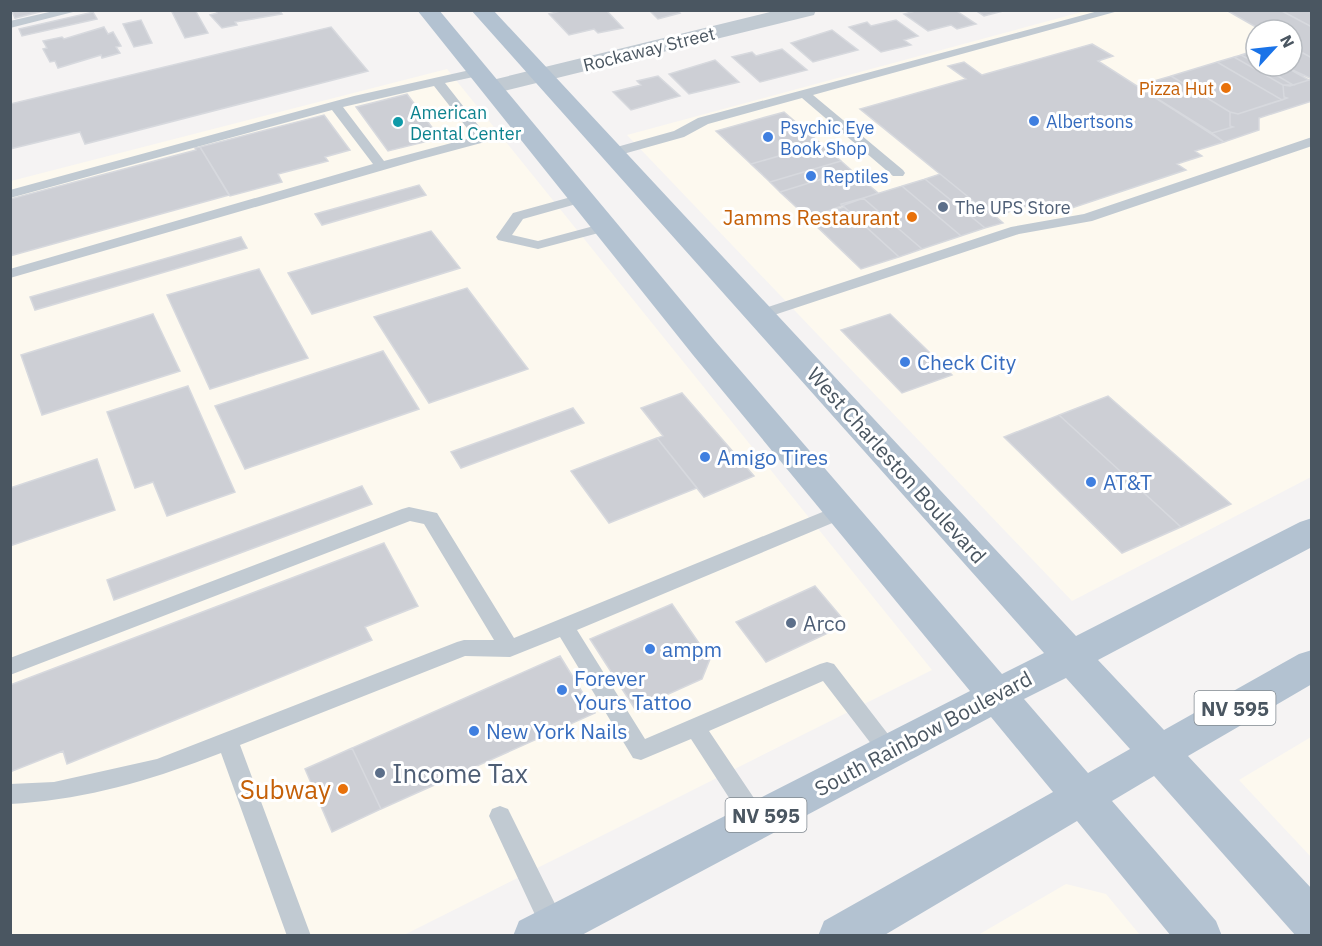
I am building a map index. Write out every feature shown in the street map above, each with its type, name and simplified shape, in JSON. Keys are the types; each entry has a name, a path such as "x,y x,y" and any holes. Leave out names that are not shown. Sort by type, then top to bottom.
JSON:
{"main road":[{"path":"427,10 842,511 1200,936"},
{"name":"West Charleston Boulevard","path":"488,12 539,75 1311,921"},
{"name":"South Rainbow Boulevard","path":"544,931 1311,531"},
{"name":"NV 595","path":"840,936 1311,665"}],"street":[{"name":"Rockaway Street","path":"486,79 539,75 806,10"}],"lane":[{"path":"10,25 76,10"},
{"path":"611,153 679,134 702,121 1117,10"},
{"path":"10,194 335,106 437,81 486,79"},
{"path":"437,81 482,138"},
{"path":"804,94 898,173"},
{"path":"335,106 381,166"},
{"path":"10,274 381,166 525,127"},
{"path":"759,315 1016,230 1087,218 1311,141"},
{"path":"582,198 518,216 503,237 538,245 605,227"},
{"path":"10,794 54,792 158,768 464,648 510,649 842,511"},
{"path":"10,667 409,513 430,518 510,649"},
{"path":"564,627 641,751 827,670 890,751"},
{"path":"695,727 756,820"},
{"path":"228,742 299,935"},
{"path":"500,816 544,931"}],"shaded area":[{"path":"1085,11 1311,11 1311,477 1072,601 627,135"},
{"path":"447,69 932,670 404,935 11,936 11,181"},
{"path":"1311,737 1311,857 1239,780"},
{"path":"1066,884 1106,894 1140,935 978,935"}],"building":[{"path":"48,10 15,18 12,11"},
{"path":"171,10 195,10 208,33 185,38"},
{"path":"216,10 279,10 282,14 235,22 237,25 222,28 210,15 217,13"},
{"path":"564,10 606,10 623,28 598,33 594,29 569,35 549,14"},
{"path":"649,10 677,10 680,13 658,19"},
{"path":"919,10 955,10 976,24 957,29 951,25 928,31 904,14"},
{"path":"975,10 1007,10 984,16"},
{"path":"1226,10 1280,10 1295,18 1244,18 1244,20"},
{"path":"1280,10 1312,10 1312,27 1304,23 1304,18 1295,18"},
{"path":"93,12 97,19 22,36 19,29"},
{"path":"141,20 152,43 134,47 123,24"},
{"path":"896,20 918,36 904,40 911,45 881,52 849,27 867,22 871,26"},
{"path":"1304,23 1312,27 1312,58 1304,54"},
{"path":"104,27 108,34 113,32 121,46 116,47 120,53 102,58 101,55 58,68 55,61 50,62 43,49 47,48 43,41 62,37 64,39"},
{"path":"331,27 368,71 85,144 80,132 10,149 10,104"},
{"path":"832,30 858,50 813,62 791,43"},
{"name":"Albertsons","path":"1092,44 1113,56 1098,61 1224,142 1195,151 1202,156 1177,164 1186,170 1069,209 1061,202 1034,211 1027,206 993,217 860,109 966,79 948,66 964,62 982,75"},
{"path":"782,49 807,70 760,82 732,57 752,52 756,56"},
{"path":"1304,54 1312,58 1312,79 1304,75"},
{"path":"1234,57 1244,57 1244,63"},
{"path":"1234,57 1244,63 1244,78 1217,62"},
{"path":"715,60 739,82 689,94 669,74"},
{"name":"Pizza Hut","path":"1217,62 1282,100 1238,114 1230,112 1171,76"},
{"path":"658,76 680,96 631,110 613,92 641,85 637,81"},
{"path":"1171,76 1230,112 1230,126 1233,127 1212,133 1137,86"},
{"path":"1304,77 1309,80 1293,85 1281,78"},
{"path":"1244,78 1271,78 1283,85 1284,97 1287,98 1282,100"},
{"path":"1271,78 1281,78 1293,85 1283,85"},
{"path":"1312,79 1312,101 1259,118 1259,130 1224,142 1212,133 1233,127 1230,126 1230,112 1238,114 1287,98 1284,97 1283,85 1290,86"},
{"name":"American Dental Center","path":"407,94 440,138 388,151 356,107"},
{"name":"Psychic Eye Book Shop","path":"784,112 821,144 751,164 716,131"},
{"path":"324,115 350,150 325,157 328,161 278,174 282,182 230,196 200,147"},
{"path":"821,144 841,161 770,182 751,164"},
{"path":"200,147 229,195 10,256 10,199 196,150 195,148"},
{"name":"Reptiles","path":"841,161 851,170 780,192 770,182"},
{"path":"851,170 878,193 808,218 780,192"},
{"path":"940,174 1003,223 985,228 925,179"},
{"name":"The UPS Store","path":"925,179 985,228 961,236 902,186"},
{"path":"419,185 426,195 322,225 315,214"},
{"name":"Jamms Restaurant","path":"902,186 961,236 922,249 863,198"},
{"path":"863,198 922,249 899,257 841,204"},
{"path":"844,207 899,257 861,269 808,218"},
{"path":"431,231 460,268 312,314 288,273"},
{"path":"241,237 247,248 35,310 30,297"},
{"path":"259,269 308,358 210,389 167,295"},
{"path":"467,288 528,369 429,403 374,317"},
{"path":"153,314 180,371 42,415 21,355"},
{"name":"Check City","path":"890,314 952,375 902,393 841,330"},
{"path":"383,351 419,409 245,469 215,406"},
{"path":"188,386 235,492 167,516 153,482 135,488 107,412"},
{"name":"Amigo Tires","path":"682,393 754,476 704,497 657,438 663,436 641,408"},
{"path":"1108,396 1231,504 1181,527 1059,415"},
{"path":"573,408 584,423 461,468 451,452"},
{"name":"AT&T","path":"1059,415 1181,527 1122,553 1004,437"},
{"path":"657,438 697,488 609,523 571,471"},
{"path":"97,459 115,510 10,546 10,488"},
{"path":"362,486 372,504 114,600 107,580"},
{"path":"384,543 418,606 365,627 372,640 67,764 63,751 10,772 10,685"},
{"path":"815,586 847,624 766,662 736,622"},
{"name":"ampm","path":"672,604 710,659 702,679 635,709 590,639"},
{"path":"560,656 595,713 381,809 352,748"},
{"name":"Subway","path":"352,748 381,809 332,832 305,769"}],"place":[{"name":"Pizza Hut","path":"1226,88"},
{"name":"Albertsons","path":"1034,121"},
{"name":"American Dental Center","path":"398,122"},
{"name":"Psychic Eye Book Shop","path":"768,137"},
{"name":"Reptiles","path":"811,176"},
{"name":"The UPS Store","path":"943,207"},
{"name":"Jamms Restaurant","path":"912,217"},
{"name":"Check City","path":"905,362"},
{"name":"Amigo Tires","path":"705,457"},
{"name":"AT&T","path":"1091,482"},
{"name":"Arco","path":"791,623"},
{"name":"ampm","path":"650,649"},
{"name":"Forever Yours Tattoo","path":"562,690"},
{"name":"New York Nails","path":"474,731"},
{"name":"Income Tax","path":"380,773"},
{"name":"Subway","path":"343,789"}]}
